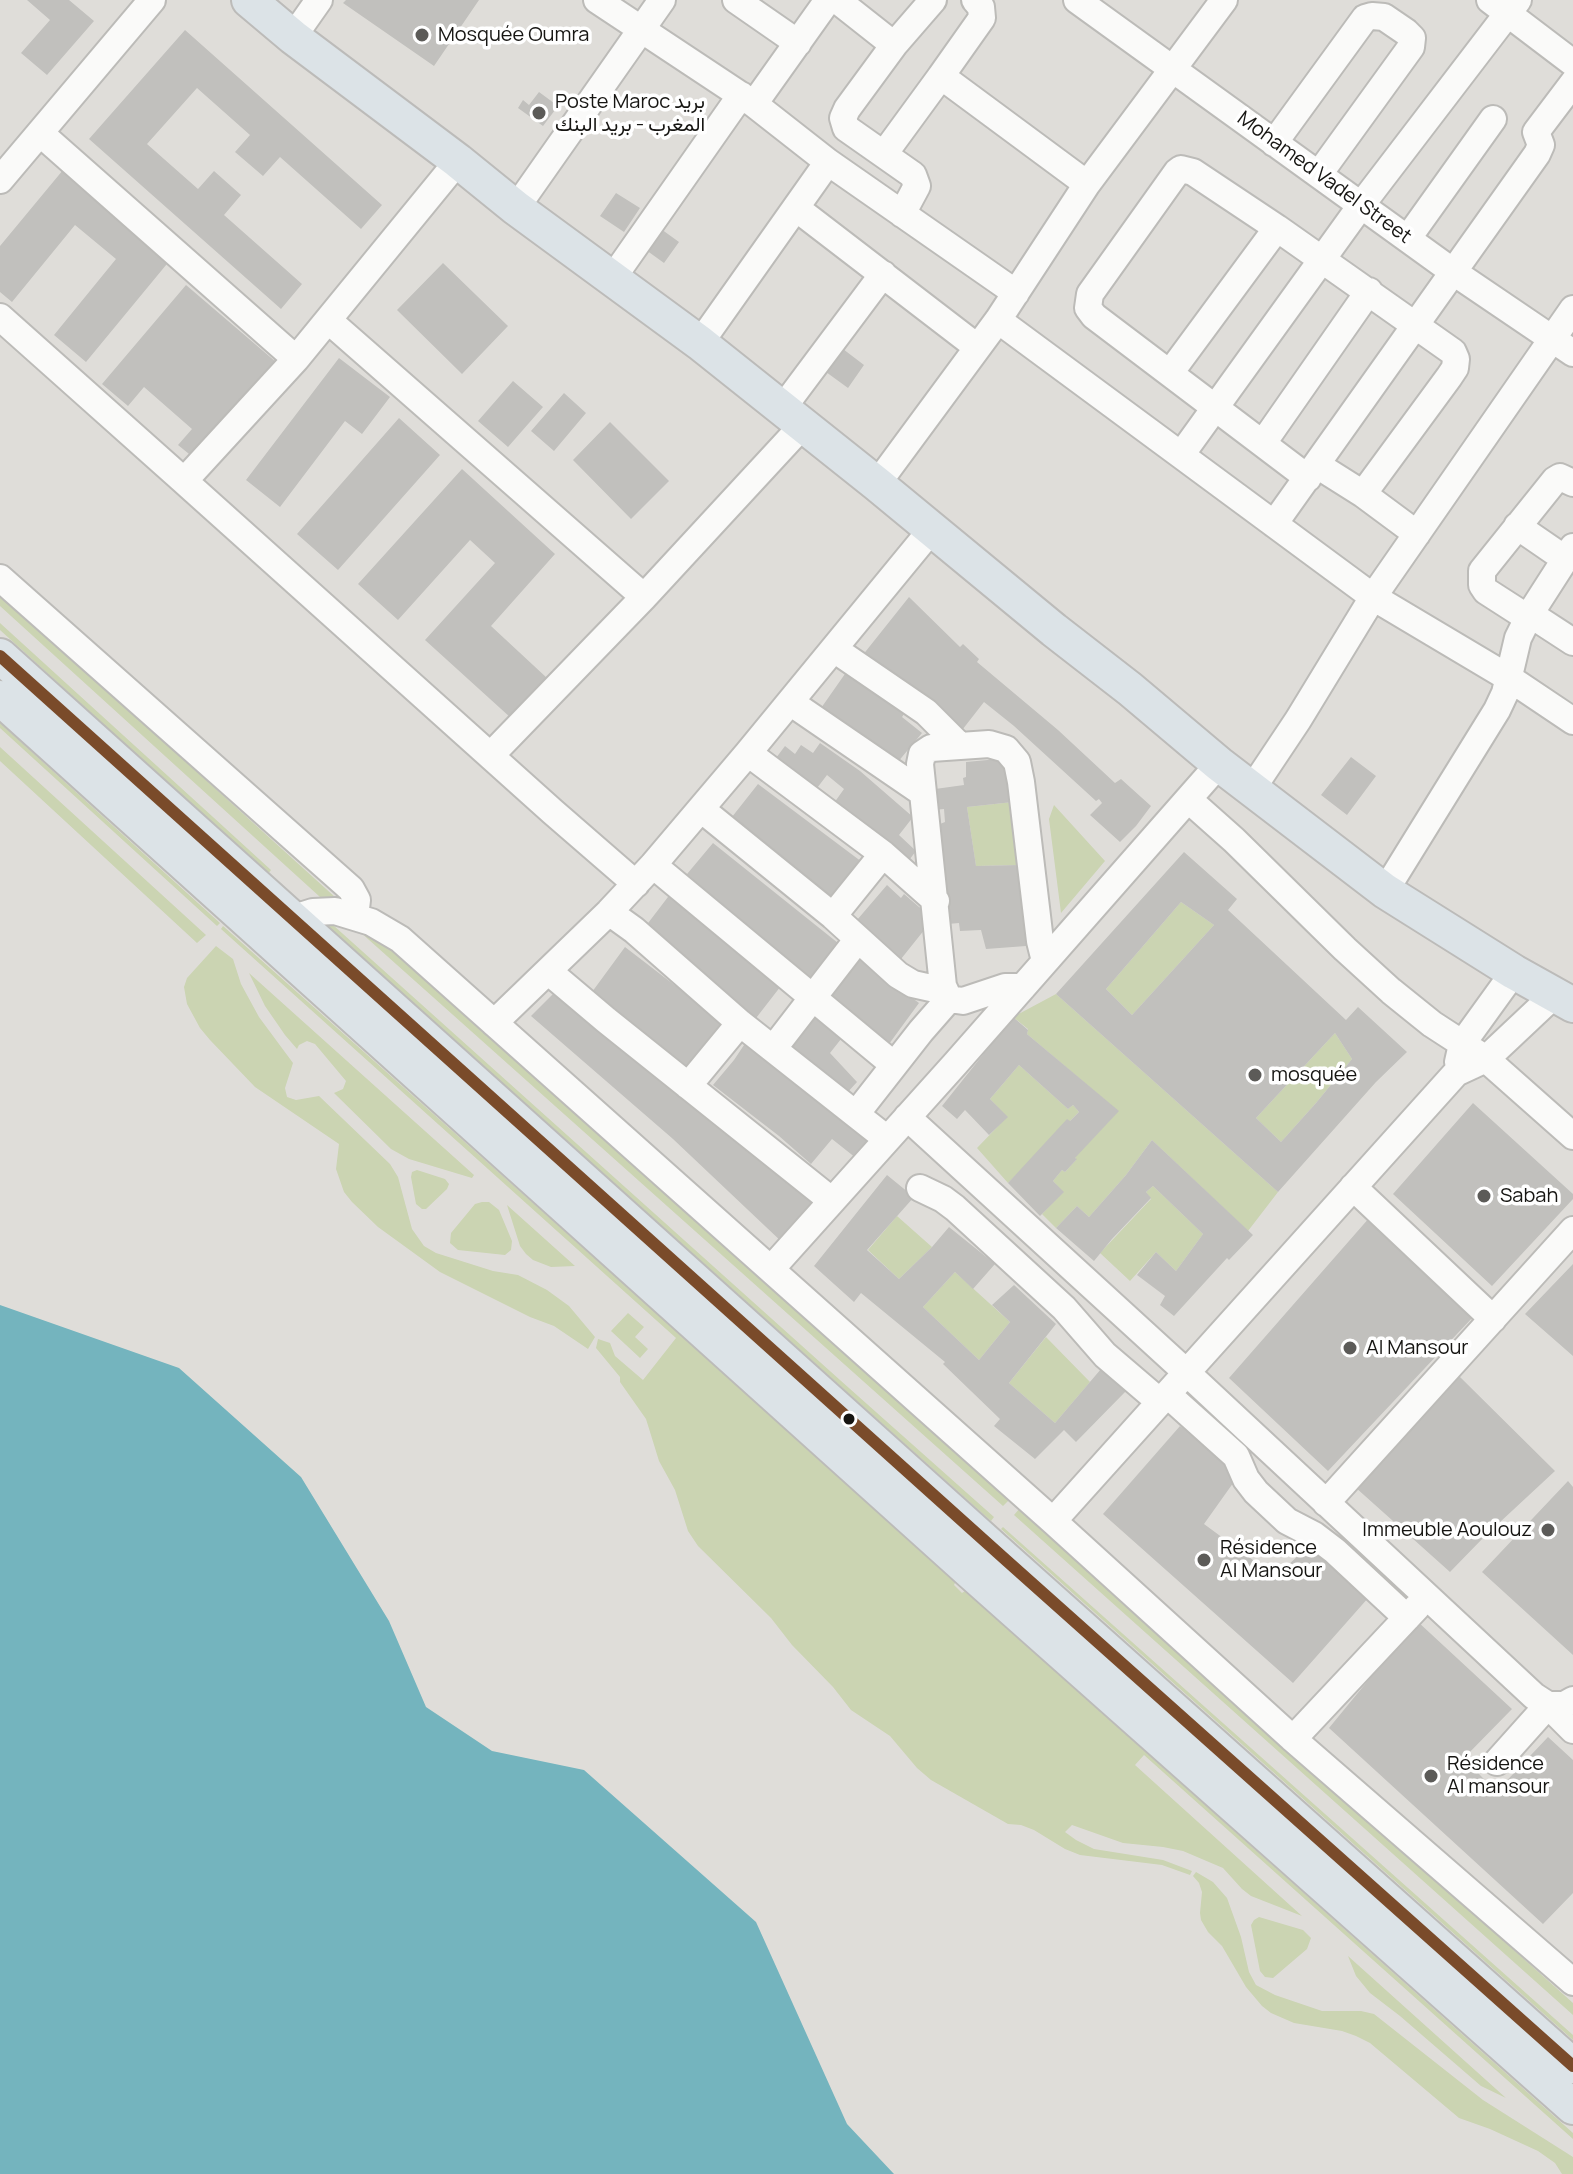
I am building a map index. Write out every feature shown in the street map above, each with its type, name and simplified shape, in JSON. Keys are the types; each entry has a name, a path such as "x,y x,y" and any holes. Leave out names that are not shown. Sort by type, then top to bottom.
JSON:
{"main road":[{"path":"249,0 516,208 700,343 1219,764 1385,891 1564,1000"},
{"path":"0,656 1573,2066"},
{"path":"0,698 937,1541 1573,2107"}],"street":[{"path":"0,180 152,0"},
{"path":"293,37 319,0"},
{"path":"597,0 747,99 828,162 1016,293"},
{"path":"516,208 662,0"},
{"path":"736,0 798,43"},
{"path":"612,279 747,99 798,43 828,0"},
{"path":"837,0 894,45"},
{"path":"902,214 917,186 913,175 846,128 843,118 894,45 933,0"},
{"path":"884,154 982,18 981,7 975,0"},
{"name":"Mohamed Vadel Street","path":"1077,0 1452,271 1563,346"},
{"path":"877,484 998,320 1087,184 1224,0"},
{"path":"1181,455 1505,5 1568,50"},
{"path":"1274,143 1365,18 1390,9 1412,38 1411,47 1319,174"},
{"path":"941,76 1087,184"},
{"path":"1274,524 1537,154 1541,145 1536,132 1573,83"},
{"path":"1408,238 1493,119"},
{"path":"40,133 296,359"},
{"path":"184,481 296,359 458,161"},
{"path":"700,343 828,162"},
{"path":"1363,494 1455,368 1453,352 1277,228 1193,172 1181,169 1090,294 1088,308 1094,316 1263,443 1363,494 1417,534"},
{"path":"796,208 977,347"},
{"path":"1170,373 1277,228"},
{"path":"491,755 644,597 792,417 883,274"},
{"path":"1263,443 1369,291"},
{"path":"1252,789 1373,597 1417,534 1563,346 1573,309"},
{"path":"0,317 553,812 813,997 894,1065"},
{"path":"328,320 644,597"},
{"path":"998,320 1373,597 1509,678 1573,721"},
{"path":"1573,483 1560,477 1555,480 1487,562 1481,578 1486,591 1573,642"},
{"path":"1385,891 1486,729 1501,701 1518,638 1569,553 1517,526"},
{"path":"494,1023 644,874 932,529"},
{"path":"0,578 351,889 357,900 355,917"},
{"path":"834,649 926,712 959,745"},
{"path":"790,702 923,793"},
{"path":"856,1114 946,992 920,764 922,754 931,748 989,744 1006,749 1017,762 1045,961"},
{"path":"748,753 883,854 936,901"},
{"path":"771,1269 1219,764"},
{"path":"1189,800 1391,991 1432,1024 1486,1059 1573,1136"},
{"path":"701,809 833,916 898,975 913,984 946,992 963,1001 1005,987 1023,987"},
{"path":"833,916 883,854"},
{"path":"291,919 325,911 371,922 400,939 1293,1739 1573,1982"},
{"path":"609,912 740,1023 887,1139"},
{"path":"773,1049 858,939"},
{"path":"548,971 831,1200"},
{"path":"1456,1073 1462,1044 1514,972"},
{"path":"1053,1521 1456,1073 1486,1059 1564,1000"},
{"path":"688,1086 740,1023"},
{"path":"907,1117 1534,1696 1560,1702"},
{"path":"1353,1187 1493,1319"},
{"path":"920,1188 943,1199 966,1218 1064,1308 1105,1355 1236,1456 1246,1479 1287,1521 1314,1535 1335,1551 1407,1618"},
{"path":"1326,1503 1573,1230"},
{"path":"1293,1739 1428,1596"},
{"path":"1560,1702 1573,1730"},
{"path":"1497,1762 1560,1702"}],"green space":[{"path":"0,594 336,898 320,897 0,606"},
{"path":"0,623 271,870 268,874 0,630"},
{"path":"0,723 220,923 217,926 0,728"},
{"path":"0,747 206,935 197,943 0,761"},
{"path":"1013,802 1019,865 976,866 967,807"},
{"path":"1054,805 1105,861 1061,913 1049,819"},
{"path":"1181,902 1214,925 1132,1015 1106,989"},
{"path":"324,923 333,925 994,1517 991,1521"},
{"path":"223,926 956,1581 954,1585 962,1593 965,1591 1573,2133 1573,2139 1144,1755 1135,1765 1302,1916 1251,1896 1223,1868 1183,1851 1123,1843 1072,1825 1065,1832 1094,1849 1163,1860 1192,1871 1190,1875 1162,1865 1080,1855 1034,1830 1008,1824 931,1780 890,1736 851,1710 771,1618 698,1546 688,1531 675,1490 659,1461 646,1419 620,1382 620,1377 596,1348 598,1339 610,1343 615,1356 643,1380 676,1338 221,929"},
{"path":"359,931 382,939 1010,1499 1003,1506"},
{"path":"216,946 233,959 241,984 259,1017 293,1063 285,1088 287,1097 296,1100 319,1096 390,1164 398,1177 412,1229 424,1246 436,1253 493,1271 518,1275 547,1290 569,1306 595,1337 588,1349 554,1326 440,1272 378,1227 352,1202 344,1192 336,1169 339,1144 255,1087 200,1028 187,1004 184,987 187,978"},
{"path":"249,973 474,1175 472,1178 409,1159 391,1149 334,1093 343,1089 346,1081 315,1044 307,1041 297,1049 285,1035 265,1006"},
{"path":"1056,994 1278,1192 1248,1231 1152,1140 1089,1217 1077,1206 1056,1228 1042,1214 1063,1192 1053,1181 1062,1170 1065,1172 1118,1111 1027,1034 1028,1029 1013,1017"},
{"path":"1335,1033 1352,1059 1281,1142 1256,1118"},
{"path":"1019,1065 1068,1109 1073,1105 1079,1112 1008,1183 977,1148 1007,1117 990,1099"},
{"path":"417,1170 445,1179 449,1184 426,1209 416,1204 411,1177 412,1172"},
{"path":"1153,1186 1203,1234 1176,1271 1156,1252 1130,1281 1100,1253 1151,1199 1146,1192"},
{"path":"489,1202 499,1210 512,1241 511,1250 505,1255 458,1250 450,1243 451,1233 475,1204"},
{"path":"507,1205 575,1266 551,1267 526,1254 520,1246"},
{"path":"897,1216 932,1247 899,1279 868,1250"},
{"path":"955,1272 1010,1322 979,1360 923,1307"},
{"path":"628,1313 644,1327 635,1337 648,1349 640,1358 611,1331"},
{"path":"1046,1337 1090,1382 1055,1423 1009,1383"},
{"path":"1020,1508 1573,2003 1573,2015 1014,1515"},
{"path":"1003,1527 1573,2035 1573,2040 1001,1529"},
{"path":"1196,1872 1213,1882 1227,1898 1249,1972 1256,1985 1322,2011 1374,2014 1483,2100 1573,2157 1573,2174 1562,2174 1555,2163 1538,2151 1459,2118 1370,2043 1342,2031 1294,2023 1262,2006 1201,1920 1202,1892 1193,1876"},
{"path":"1259,1917 1303,1930 1311,1938 1307,1949 1273,1978 1265,1977 1260,1971 1251,1925"},
{"path":"1348,1956 1506,2098 1481,2086 1370,1993 1356,1976"}],"water":[{"path":"0,1305 179,1368 301,1477 389,1621 426,1707 492,1751 584,1770 756,1922 847,2124 894,2174 0,2174"}],"building":[{"path":"27,0 69,0 94,21 47,75 21,53 50,20"},
{"name":"Mosquée Oumra","path":"346,0 479,0 434,66 343,3"},
{"path":"185,30 382,205 361,229 280,157 263,176 235,152 250,135 197,88 147,144 198,189 214,171 241,195 224,215 302,284 281,309 89,139"},
{"path":"539,92 558,106 543,126 518,108 523,100 529,105"},
{"path":"63,170 171,259 86,362 54,335 116,259 75,225 12,302 0,292 0,246"},
{"path":"616,193 640,208 624,232 600,216"},
{"path":"661,229 679,242 664,263 646,250"},
{"path":"443,263 508,326 462,374 397,310"},
{"path":"186,285 276,362 194,458 178,445 192,429 144,387 128,406 102,384"},
{"path":"843,349 864,365 848,388 826,372"},
{"path":"339,358 390,397 362,434 345,421 280,507 246,480"},
{"path":"513,381 543,407 508,447 478,421"},
{"path":"564,393 586,413 554,451 531,431"},
{"path":"399,418 440,455 338,570 297,534"},
{"path":"610,422 669,481 631,519 573,460"},
{"path":"462,469 555,554 491,626 547,678 511,718 425,640 495,563 470,540 398,620 358,584"},
{"path":"909,597 960,647 963,644 979,659 977,662 1115,783 1121,779 1151,806 1120,842 1090,815 1102,803 1099,799 1096,801 984,702 959,734 862,656"},
{"path":"847,671 885,698 922,733 892,769 819,711"},
{"path":"820,743 860,771 913,817 899,835 916,851 903,868 829,810 844,789 827,775 811,796 770,766 785,746 795,754 801,745 813,753"},
{"path":"1351,757 1376,776 1347,815 1321,795"},
{"path":"1009,758 1013,802 967,807 976,866 1019,865 1026,946 986,949 981,930 960,931 959,923 948,924 939,833 940,824 945,822 944,809 934,810 935,789 964,785 966,762"},
{"path":"758,784 870,868 836,909 728,822"},
{"path":"713,843 843,947 810,985 682,880"},
{"path":"1184,852 1237,899 1228,910 1346,1020 1358,1007 1407,1052 1376,1082 1278,1192 1056,994","holes":["1181,902 1214,925 1132,1015 1106,989","1335,1033 1352,1059 1281,1142 1256,1118"]},
{"path":"887,885 901,898 904,894 933,919 901,959 857,920"},
{"path":"671,893 784,982 753,1022 642,931"},
{"path":"625,947 729,1027 690,1071 592,992"},
{"path":"859,958 919,1003 889,1044 830,995"},
{"path":"553,994 818,1208 784,1244 673,1139 531,1016"},
{"path":"817,1011 845,1034 830,1053 857,1082 846,1094 786,1046"},
{"path":"1013,1017 1028,1030 1027,1034 1119,1111 1065,1172 1062,1170 1053,1181 1064,1192 1040,1216 1008,1183 1067,1119 1070,1121 1079,1112 1073,1105 1068,1109 1019,1065 990,1099 1008,1117 989,1135 965,1110 957,1119 942,1106"},
{"path":"746,1042 880,1143 861,1162 832,1139 811,1164 713,1085"},
{"name":"Sabah","path":"1473,1103 1573,1194 1573,1199 1492,1286 1393,1194"},
{"path":"1152,1140 1253,1235 1229,1260 1227,1258 1174,1316 1160,1305 1165,1296 1137,1275 1156,1252 1176,1271 1203,1234 1153,1186 1146,1192 1151,1198 1094,1261 1056,1228 1077,1206 1089,1217"},
{"path":"887,1175 914,1197 867,1250 899,1279 949,1227 995,1264 973,1289 955,1272 923,1307 979,1360 1010,1322 992,1305 1014,1285 1056,1324 1009,1383 1055,1423 1101,1369 1126,1391 1076,1442 1064,1430 1035,1459 994,1426 1000,1419 943,1364 945,1362 861,1293 854,1302 814,1266"},
{"name":"Al Mansour","path":"1370,1217 1473,1317 1328,1471 1229,1378"},
{"path":"1573,1264 1573,1356 1525,1314"},
{"path":"1459,1376 1555,1471 1450,1572 1355,1487"},
{"name":"Résidence Al Mansour","path":"1180,1426 1233,1467 1236,1479 1204,1524 1276,1577 1312,1542 1369,1597 1293,1683 1103,1514"},
{"name":"Immeuble Aoulouz","path":"1568,1481 1573,1487 1573,1655 1482,1572"},
{"name":"Résidence Al mansour","path":"1417,1621 1512,1709 1464,1758 1496,1792 1548,1737 1573,1760 1573,1893 1543,1924 1329,1728"}],"transit line":[{"path":"0,656 1573,2066"}],"place":[{"name":"Mosquée Oumra","path":"422,35"},
{"name":"Poste Maroc بريد المغرب - بريد البنك","path":"539,113"},
{"name":"mosquée","path":"1255,1075"},
{"name":"Sabah","path":"1484,1196"},
{"name":"Al Mansour","path":"1350,1348"},
{"name":"Immeuble Aoulouz","path":"1548,1530"},
{"name":"Résidence Al Mansour","path":"1204,1560"},
{"name":"Résidence Al mansour","path":"1431,1776"}]}
